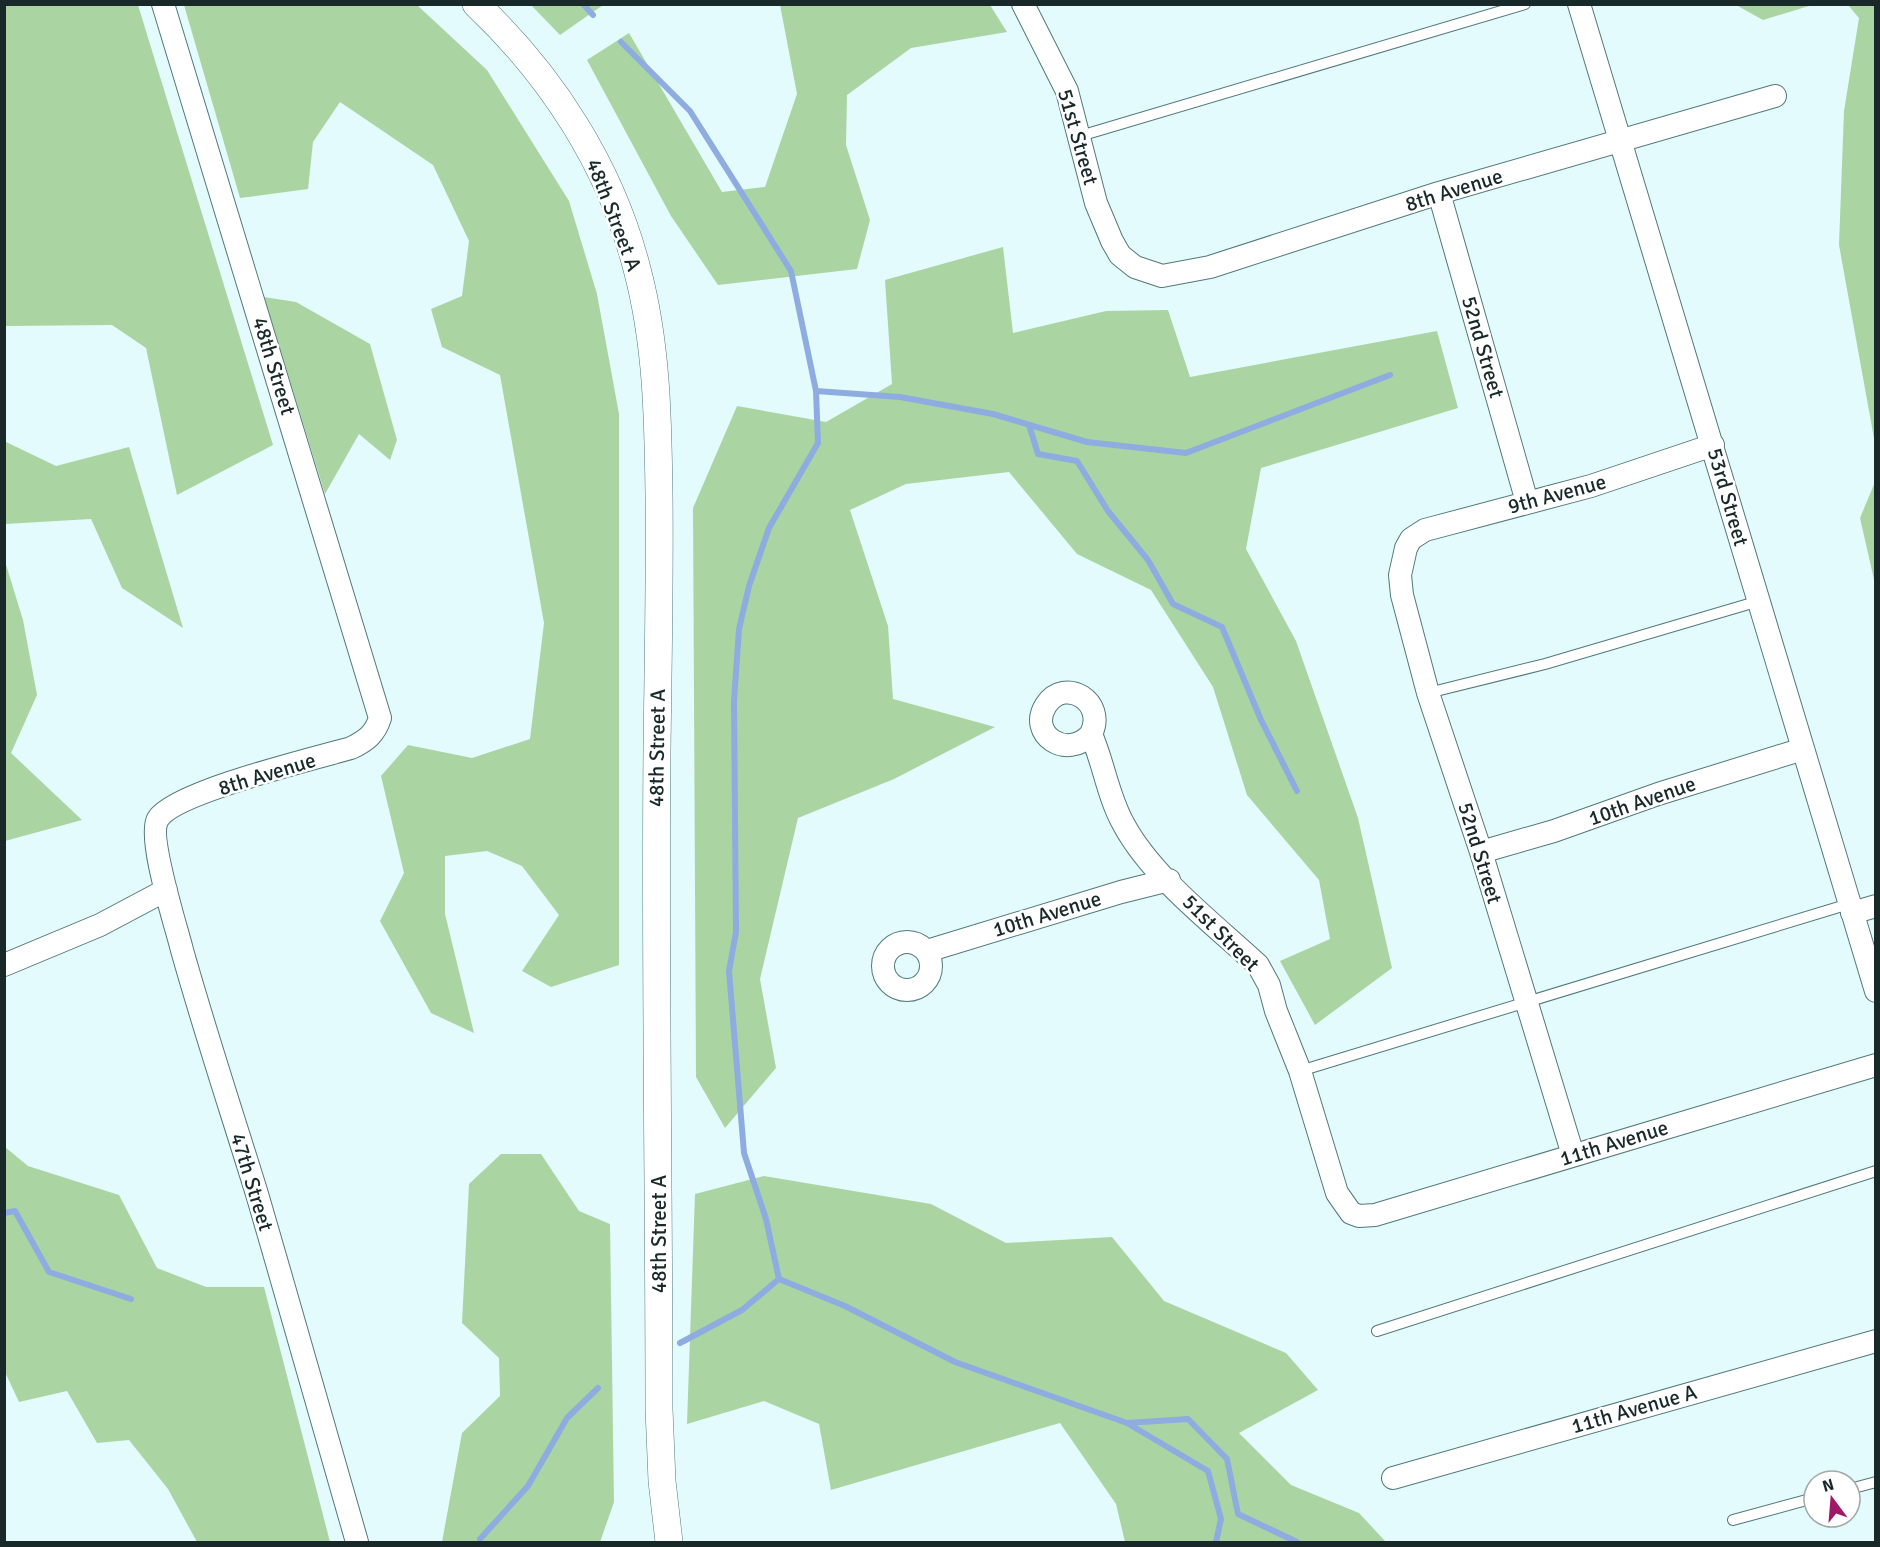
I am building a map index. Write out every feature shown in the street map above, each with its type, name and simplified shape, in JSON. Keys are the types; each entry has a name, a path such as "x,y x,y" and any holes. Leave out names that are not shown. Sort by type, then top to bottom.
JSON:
{"street":[{"name":"48th Street","path":"163,4 376,702 380,718 377,728"},
{"name":"48th Street A","path":"476,4 512,38 583,138 627,236 637,270 653,353 658,404 659,541 657,816 659,1409 662,1481 669,1542"},
{"name":"51st Street","path":"1023,4 1067,91 1104,226 1120,255 1134,267"},
{"name":"53rd Street","path":"1579,4 1875,991"},
{"name":"8th Avenue","path":"1134,267 1162,276 1210,267 1439,193 1775,96"},
{"name":"52nd Street","path":"1439,193 1527,501"},
{"name":"9th Avenue","path":"1406,548 1411,539 1425,530 1527,501 1591,486 1713,446"},
{"name":"52nd Street","path":"1406,548 1400,575 1402,595 1428,693 1481,852 1573,1155"},
{"name":"8th Avenue","path":"156,821 170,807 228,784 351,748 367,741 377,728"},
{"name":"51st Street","path":"1091,734 1101,758 1111,798 1123,824 1149,862 1258,965 1269,985 1276,1011 1300,1071 1329,1171 1337,1193 1351,1213"},
{"name":"10th Avenue","path":"1481,852 1554,831 1658,794 1803,749"},
{"name":"47th Street","path":"156,821 154,831 166,890 357,1542"},
{"name":"10th Avenue","path":"927,951 1121,892 1169,880"},
{"path":"4,965 100,925 166,890"},
{"path":"1850,909 1875,906"},
{"name":"11th Avenue","path":"1351,1213 1359,1216 1375,1215 1875,1065"},
{"name":"11th Avenue A","path":"1393,1478 1875,1341"}],"lane":[{"path":"1080,136 1525,4"},
{"path":"1428,693 1534,667 1759,601"},
{"path":"1300,1071 1527,1002 1850,909"},
{"path":"1377,1331 1875,1171"},
{"path":"1733,1520 1802,1501"}],"green space":[{"path":"4,5 138,5 273,445 177,495 146,348 112,325 5,326"},
{"path":"184,5 417,5 487,70 569,201 597,294 619,414 619,965 551,987 522,971 559,915 522,866 487,851 445,856 445,914 474,1033 431,1013 380,921 404,873 381,776 408,745 472,758 530,739 544,623 500,375 442,347 431,309 462,296 469,241 433,165 340,102 313,142 308,189 240,198"},
{"path":"531,5 603,5 560,35"},
{"path":"780,5 990,5 1007,32 911,48 847,95 846,145 870,220 857,269 718,285 671,216 587,60 629,33 722,192 765,187 797,94"},
{"path":"1736,5 1812,5 1763,20"},
{"path":"1848,5 1875,5 1875,444 1839,245 1844,111 1859,18"},
{"path":"1003,247 1013,333 1106,311 1168,310 1190,377 1437,331 1458,408 1261,468 1246,549 1296,641 1358,818 1392,968 1315,1025 1280,961 1330,939 1319,880 1247,795 1213,687 1151,590 1077,554 1009,472 906,484 850,510 888,626 893,699 995,727 894,779 798,818 760,979 776,1068 725,1128 696,1077 693,508 737,406 826,422 892,384 885,280"},
{"path":"264,297 296,302 370,344 397,440 390,460 359,434 325,494"},
{"path":"4,441 56,466 129,447 183,628 122,588 91,519 5,524"},
{"path":"1875,482 1875,584 1860,518"},
{"path":"4,558 23,620 37,695 11,753 82,820 5,841"},
{"path":"5,1147 28,1166 119,1195 157,1268 206,1287 264,1287 330,1542 197,1542 168,1489 129,1440 97,1443 67,1391 19,1402 5,1372"},
{"path":"501,1154 541,1154 579,1211 610,1224 614,1502 600,1542 442,1542 462,1433 500,1396 499,1358 462,1323 469,1184"},
{"path":"764,1176 931,1204 1006,1243 1112,1237 1164,1301 1286,1353 1318,1390 1239,1433 1291,1485 1359,1513 1386,1542 1125,1542 1116,1504 1060,1423 831,1490 819,1424 764,1401 687,1424 695,1194"}],"waterway":[{"path":"583,4 593,15"},
{"path":"621,42 690,111 791,271 816,391 818,443 769,528 749,586 739,629 734,701 736,932 729,971 744,1153 766,1219 779,1279 845,1306 955,1362 1127,1423 1208,1471 1221,1519 1216,1542"},
{"path":"816,391 900,397 993,414 1087,442 1186,453 1390,375"},
{"path":"1029,425 1038,454 1077,461 1108,511 1148,560 1173,604 1222,627 1261,720 1297,791"},
{"path":"4,1213 15,1211 49,1272 131,1299"},
{"path":"680,1343 742,1310 779,1279"},
{"path":"480,1539 528,1486 567,1418 598,1388"},
{"path":"1127,1423 1188,1419 1227,1459 1238,1514 1297,1542"}]}
